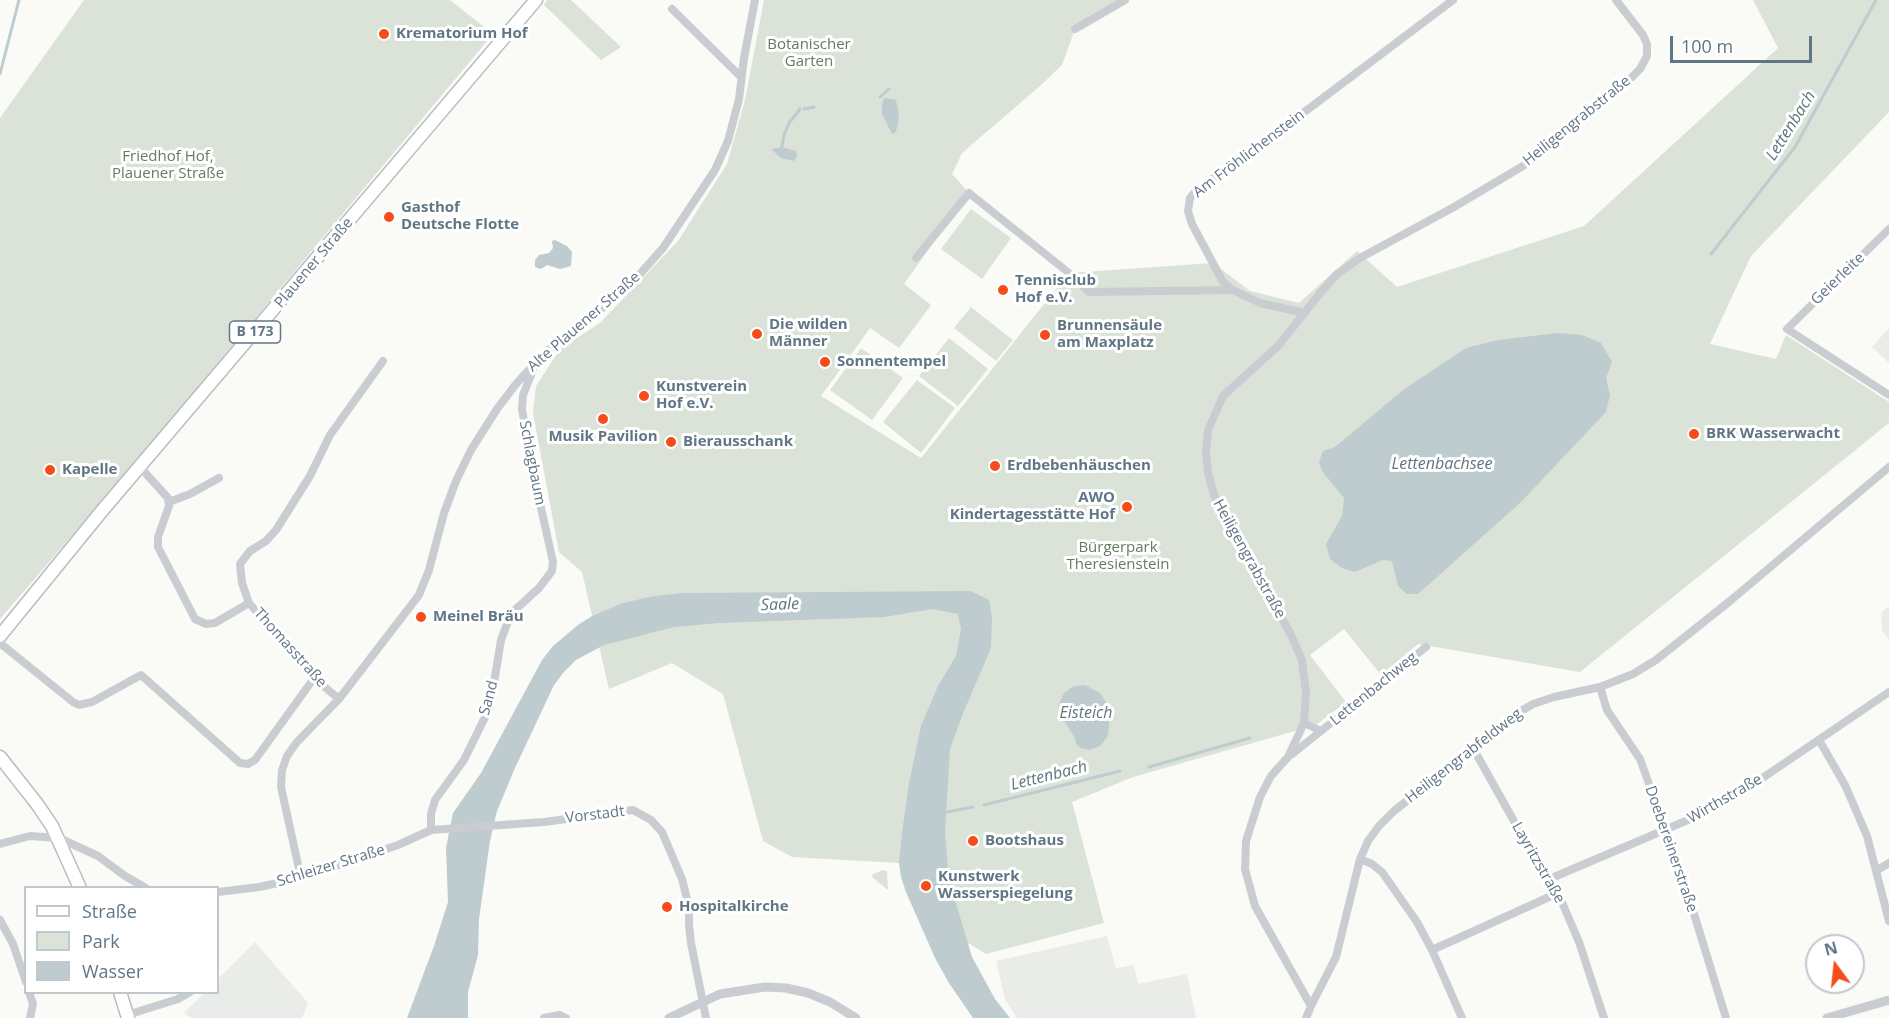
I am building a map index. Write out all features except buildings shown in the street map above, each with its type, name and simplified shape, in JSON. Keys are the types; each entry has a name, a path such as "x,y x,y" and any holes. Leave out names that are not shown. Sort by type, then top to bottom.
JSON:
{"main road":[{"name":"Plauener Straße","path":"0,636 140,467 536,0"},
{"path":"0,757 41,809 59,838 79,886"},
{"path":"120,994 127,1016"}],"street":[{"name":"Alte Plauener Straße","path":"301,878 281,787 282,770 287,756 297,742 339,699 419,595 456,481 471,450 497,409 540,358 604,307 663,248 715,170 728,141 739,99 755,0"},
{"path":"1075,29 1125,0"},
{"name":"Am Fröhlichenstein","path":"1305,313 1260,303 1233,290 1223,282 1192,224 1188,211 1190,198 1198,189 1254,150 1453,0"},
{"name":"Heiligengrabstraße","path":"1311,1006 1255,906 1245,869 1246,842 1260,797 1271,776 1288,758 1305,723 1306,693 1302,660 1291,635 1214,495 1208,473 1206,451 1208,430 1223,396 1278,346 1337,274 1360,258 1454,207 1533,160 1623,86 1640,69 1647,56 1647,44 1643,35 1616,0"},
{"path":"672,9 741,77"},
{"path":"916,258 969,193 1069,273 1089,292 1233,290"},
{"name":"Geierleite","path":"1889,229 1786,329 1889,395"},
{"name":"Schlagbaum","path":"540,358 523,395 522,409 553,562 552,571"},
{"path":"249,603 242,583 240,564 244,557 266,541 276,530 310,476 330,435 383,361"},
{"path":"140,467 166,494 169,502 190,494 219,478"},
{"name":"Heiligengrabfeldweg","path":"1311,1006 1336,957 1360,859 1373,834 1394,811 1500,725 1533,704 1600,687 1633,674 1656,660 1889,467"},
{"name":"Thomasstraße","path":"169,502 167,518 158,537 158,547 195,619 206,624 215,623 249,603 314,678 339,699"},
{"name":"Sand","path":"431,830 431,814 435,800 464,760 490,707 501,640 507,624 515,610 539,588 552,571"},
{"path":"0,643 79,705 92,702 141,675 240,763 248,764 255,760 314,678"},
{"name":"Lettenbachweg","path":"1288,758 1426,646"},
{"name":"Doebereinerstraße","path":"1600,687 1608,710 1640,759 1666,830 1726,1018"},
{"name":"Wirthstraße","path":"1547,880 1666,830 1711,808 1819,740 1889,692"},
{"name":"Lettenbachweg","path":"1305,723 1321,732"},
{"path":"1819,740 1845,785 1863,825 1889,921"},
{"name":"Layritzstraße","path":"1473,748 1547,880 1558,893 1579,942 1604,1018"},
{"name":"Vorstadt","path":"441,829 506,825 633,810 651,819 662,832 682,879 689,907 691,943 706,1018"},
{"name":"Schleizer Straße","path":"219,892 259,887 301,878 398,845 431,830 441,829"},
{"path":"0,844 30,836 59,838 98,856 142,886"},
{"path":"1360,859 1372,864 1382,872 1417,922 1462,1018"},
{"path":"1876,871 1889,862"},
{"path":"1432,950 1558,893"},
{"path":"0,920 13,944 24,976"},
{"path":"669,1018 720,994 765,987 786,988 819,997 856,1018"},
{"path":"29,994 33,1004 30,1018"},
{"path":"127,1016 188,994"},
{"path":"1827,1018 1889,1000"},
{"path":"1306,1018 1311,1006"},
{"path":"544,1018 559,1015 566,1018"}],"shaded area":[{"path":"1889,328 1889,363 1872,347"},
{"path":"1889,606 1889,640 1882,630 1881,613"},
{"path":"1107,936 1116,968 1134,965 1138,984 1187,974 1196,1018 1017,1018 1005,999 996,961"},
{"path":"255,942 308,1003 302,1018 192,1018 184,1013 203,994 219,994 219,978"}],"green space":[{"name":"Friedhof Hof, Plauener Straße","path":"84,0 450,0 493,34 131,467 0,619 0,118"},
{"path":"547,0 571,0 621,47 601,60 544,5"},
{"name":"Bürgerpark Theresienstein","path":"764,0 1125,0 1075,29 1062,65 962,153 952,174 969,193 904,284 931,305 899,348 870,328 821,396 921,458 1069,273 1213,263 1250,291 1299,303 1357,251 1397,287 1584,226 1778,48 1753,0 1889,0 1889,112 1751,256 1710,344 1776,359 1786,335 1889,402 1889,423 1580,672 1418,644 1381,675 1344,629 1310,655 1346,702 1316,725 1133,777 1072,802 1104,923 986,954 968,943 899,863 792,857 763,841 723,694 672,663 609,689 582,572 559,552 533,413 536,386 560,349 600,323 678,241 727,164 745,100"},
{"path":"971,209 1011,238 982,279 941,249"},
{"path":"971,307 1013,340 996,361 954,328"},
{"path":"949,338 988,369 958,406 919,376"},
{"path":"861,348 903,378 872,420 830,390"},
{"path":"917,380 955,408 921,453 883,422"},
{"path":"883,870 887,871 888,890 872,877 873,874"}],"water":[{"path":"884,98 896,100 899,116 896,132 892,134 882,114"},
{"path":"782,147 796,151 797,156 794,161 781,158 771,149"},
{"path":"555,240 567,246 572,252 571,266 560,269 547,265 541,269 535,267 535,260 539,255 549,253 553,248 552,241"},
{"name":"Lettenbachsee","path":"1558,333 1582,335 1601,343 1612,362 1606,378 1610,395 1606,412 1520,503 1418,594 1407,594 1398,586 1392,561 1383,560 1355,572 1342,568 1330,559 1326,544 1342,516 1344,498 1322,471 1319,462 1323,451 1335,447 1403,390 1466,348 1498,340"},
{"name":"Saale","path":"971,591 989,600 992,617 991,648 950,749 945,833 949,880 972,957 995,999 1010,1018 973,1018 935,958 901,877 899,863 902,833 909,783 921,726 938,686 956,656 961,629 958,614 933,609 884,617 719,623 674,627 604,645 576,660 554,685 497,811 490,841 479,919 478,955 468,992 468,1018 407,1018 448,902 446,848 453,813 481,773 542,660 553,646 578,625 592,616 623,603 654,596 685,593"},
{"name":"Eisteich","path":"1085,685 1100,693 1106,702 1110,716 1108,736 1100,746 1089,750 1076,744 1075,738 1062,718 1059,707 1065,692 1074,686"}],"waterway":[{"path":"0,74 19,0"},
{"name":"Lettenbach","path":"1711,254 1795,147 1876,0"},
{"path":"880,97 889,89"},
{"path":"804,109 814,107"},
{"path":"782,147 789,123 800,109"},
{"name":"Lettenbach","path":"1149,767 1250,738"},
{"name":"Lettenbach","path":"984,805 1120,771"},
{"name":"Lettenbach","path":"942,813 973,807"}],"place":[{"name":"Krematorium Hof","path":"384,34"},
{"name":"Gasthof Deutsche Flotte","path":"389,217"},
{"name":"Tennisclub Hof e.V.","path":"1003,290"},
{"name":"Die wilden Männer","path":"757,334"},
{"name":"Brunnensäule am Maxplatz","path":"1045,335"},
{"name":"Sonnentempel","path":"825,362"},
{"name":"Kunstverein Hof e.V.","path":"644,396"},
{"name":"Musik Pavilion","path":"603,419"},
{"name":"BRK Wasserwacht","path":"1694,434"},
{"name":"Bierausschank","path":"671,442"},
{"name":"Erdbebenhäuschen","path":"995,466"},
{"name":"Kapelle","path":"50,470"},
{"name":"AWO Kindertagesstätte Hof","path":"1127,507"},
{"name":"Meinel Bräu","path":"421,617"},
{"name":"Bootshaus","path":"973,841"},
{"name":"Kunstwerk Wasserspiegelung","path":"926,886"},
{"name":"Hospitalkirche","path":"667,907"}],"park label":[{"name":"Botanischer Garten","path":"809,54"}]}
